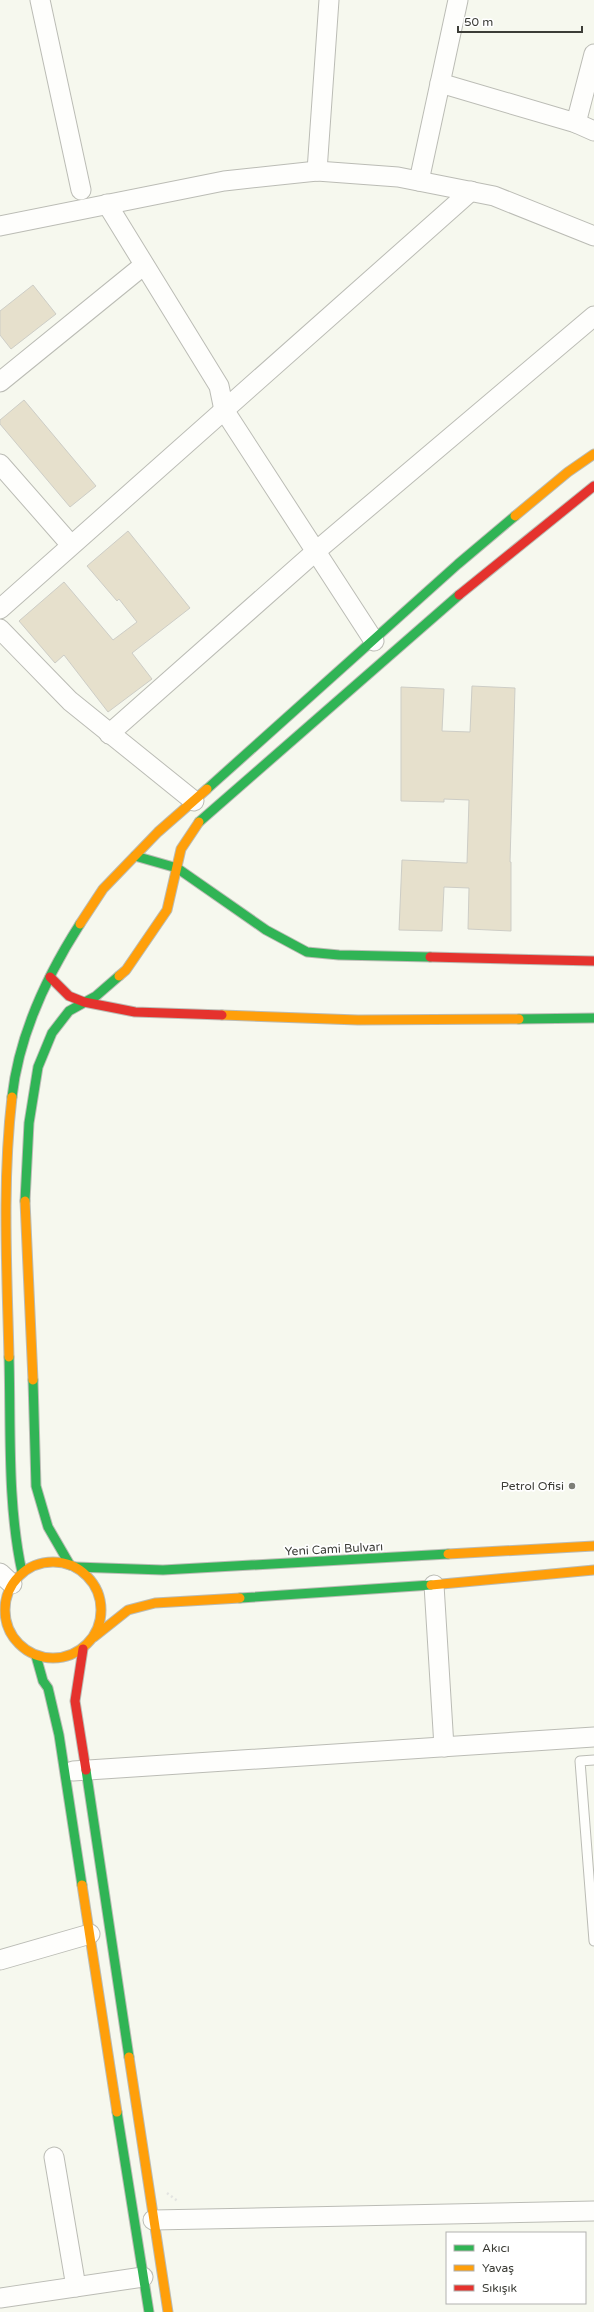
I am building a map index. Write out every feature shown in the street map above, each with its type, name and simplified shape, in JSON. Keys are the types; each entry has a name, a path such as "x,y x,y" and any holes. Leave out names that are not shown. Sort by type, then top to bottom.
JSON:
{"street":[{"path":"40,0 81,190"},
{"path":"317,171 329,0"},
{"path":"419,181 458,0"},
{"path":"576,123 594,54"},
{"path":"440,84 576,123 594,131"},
{"path":"0,226 224,182 317,171 398,176 494,196 594,236"},
{"path":"0,608 471,191"},
{"path":"107,204 219,386 224,410 374,641"},
{"path":"0,382 144,265"},
{"path":"109,734 315,552 594,316"},
{"path":"22,1648 12,1636 6,1622 4,1606 16,1545 12,1482 3,1189 14,1075 30,1019 57,960 103,889 135,856 194,801 458,564 568,472 594,454"},
{"path":"0,464 71,545"},
{"path":"72,1566 48,1527 36,1486 32,1349 24,1187 29,1123 38,1067 52,1033 69,1011 96,996 126,970 150,936 167,910 178,868 181,849 197,824 437,612 594,486"},
{"path":"0,630 70,701 109,734 194,801"},
{"path":"135,856 178,868 266,930 307,952 339,955 594,961"},
{"path":"50,977 69,996 84,1002 135,1012 358,1020 594,1018"},
{"name":"Yeni Cami Bulvarı","path":"72,1566 163,1570 594,1546"},
{"path":"8,1583 44,1562 59,1562 72,1566 88,1575 97,1590 100,1600 100,1622 94,1637"},
{"path":"7,1645 22,1648 36,1656 52,1659 68,1656 82,1649 94,1637 128,1610 155,1603 434,1585 594,1570"},
{"path":"434,1585 444,1747"},
{"path":"82,1649 75,1701 168,2312"},
{"path":"36,1656 43,1681 48,1688 59,1735 149,2312"},
{"path":"65,1772 594,1737"},
{"path":"0,1960 90,1934"},
{"path":"54,2157 76,2287"},
{"path":"153,2220 594,2211"},
{"path":"0,2298 143,2277"}],"lane":[{"path":"594,1760 580,1761 594,1941"}],"path":[{"path":"174,2198 178,2200 181,2219"}],"building":[{"path":"33,285 56,314 11,349 0,335 0,311"},
{"path":"24,400 96,486 70,507 0,424 0,420"},
{"path":"128,531 190,608 132,653 152,679 108,712 64,655 55,663 19,621 64,582 113,640 137,622 119,599 117,601 87,566"},
{"path":"472,686 515,688 510,862 511,931 468,929 469,888 444,887 442,931 399,930 402,860 467,863 469,800 444,799 444,802 401,801 401,687 444,689 442,731 470,732"}],"traffic: fast":[{"path":"207,789 458,564 515,516"},
{"path":"199,822 459,595"},
{"path":"135,856 177,868 266,930 307,952 339,955 430,957"},
{"path":"12,1097 21,1051 36,1007 45,985 80,924"},
{"path":"25,1201 29,1123 38,1067 52,1033 69,1011 96,996 119,976"},
{"path":"519,1019 594,1018"},
{"path":"9,1357 12,1492 17,1546 22,1572"},
{"path":"33,1380 36,1486 48,1527 70,1565"},
{"path":"75,1567 163,1570 448,1554"},
{"path":"240,1598 431,1585"},
{"path":"36,1656 43,1681 48,1688 59,1735 82,1885"},
{"path":"86,1770 129,2057"},
{"path":"117,2112 149,2312"}],"traffic: slow":[{"path":"515,516 568,472 594,454"},
{"path":"80,924 103,889 158,832 207,789"},
{"path":"119,976 126,970 167,910 181,849 199,822"},
{"path":"222,1015 358,1020 519,1019"},
{"path":"9,1357 6,1260 6,1194 12,1097"},
{"path":"25,1201 33,1380"},
{"path":"448,1554 594,1546"},
{"path":"53,1562 71,1565 87,1576 98,1592 101,1610 98,1628 87,1644 71,1655 53,1658 35,1655 19,1644 8,1628 5,1610 8,1592 19,1576 35,1565 53,1562"},
{"path":"431,1585 594,1570"},
{"path":"94,1637 128,1610 155,1603 240,1598"},
{"path":"82,1885 117,2112"},
{"path":"129,2057 168,2312"}],"traffic: jam":[{"path":"459,595 594,486"},
{"path":"430,957 594,961"},
{"path":"50,977 69,996 84,1002 135,1012 222,1015"},
{"path":"83,1649 75,1701 86,1770"}],"place":[{"name":"Petrol Ofisi","path":"572,1486"}]}
